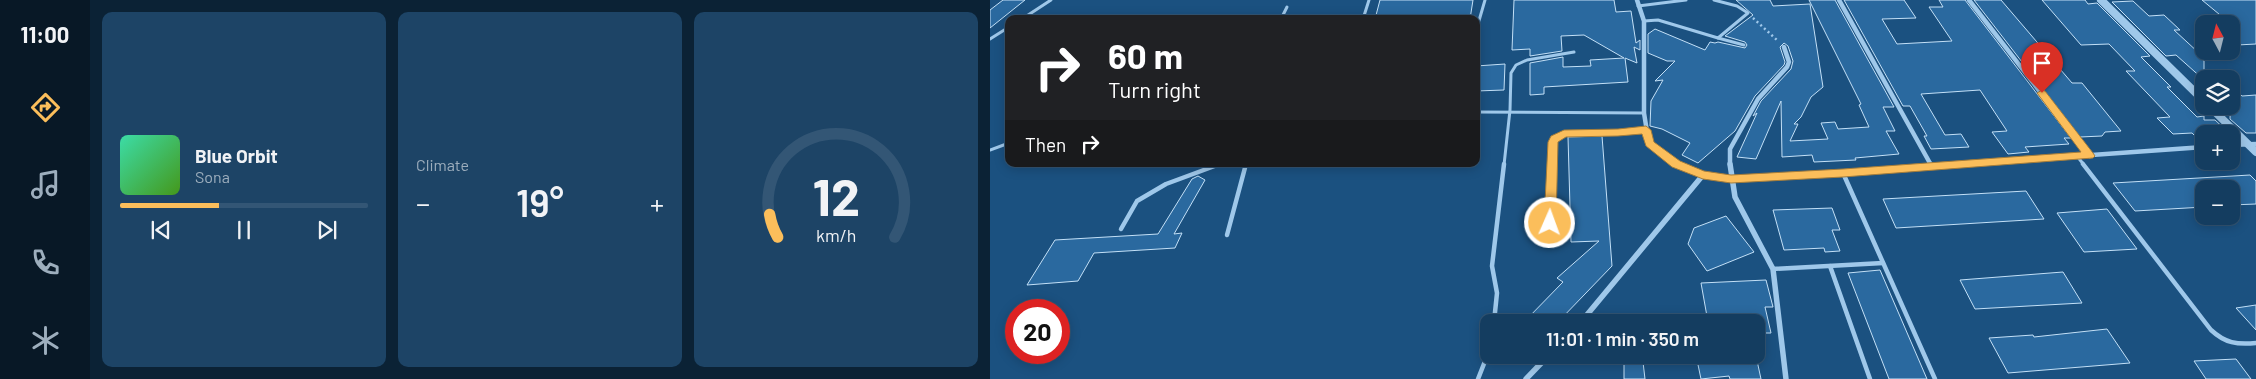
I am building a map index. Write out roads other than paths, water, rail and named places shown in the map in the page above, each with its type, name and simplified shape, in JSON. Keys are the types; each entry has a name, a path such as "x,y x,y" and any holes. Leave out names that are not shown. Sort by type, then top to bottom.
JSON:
{"street":[{"path":"1637,0 1644,21 1644,113 1649,144 1676,164 1703,175 1731,179 1843,173 2195,148"},
{"path":"1839,0 1931,166"},
{"path":"1970,0 2090,156"},
{"path":"2101,0 2195,92"},
{"path":"1784,47 1789,62 1788,67 1758,99 1730,148 1731,179 1735,197 1773,269 1786,379"},
{"path":"2219,115 2252,144 2256,152"},
{"path":"1588,314 1703,175"},
{"path":"1526,379 1540,364"}],"lane":[{"path":"1028,15 1051,0"},
{"path":"1364,15 1369,0"},
{"path":"1480,17 1485,0"},
{"path":"1638,6 1686,0"},
{"path":"1714,0 1737,6 1748,13 1718,38"},
{"path":"1282,15 1287,7"},
{"path":"1644,21 1658,20 1744,45"},
{"path":"990,39 1005,30"},
{"path":"1495,314 1497,293 1492,266 1510,110 1511,73 1516,65 1527,60 1574,52"},
{"path":"1480,112 1510,110 1604,115 1644,113"},
{"path":"1550,223 1553,142 1555,138 1572,132 1618,133 1646,130"},
{"path":"990,150 1005,144"},
{"path":"2077,156 2211,330 2223,341 2238,344 2256,343"},
{"path":"1121,229 1137,201 1166,184 1212,167"},
{"path":"1227,235 1245,167"},
{"path":"1843,173 1935,379"},
{"path":"1773,269 1883,263"},
{"path":"1830,266 1870,379"},
{"path":"1478,379 1484,364"}]}
